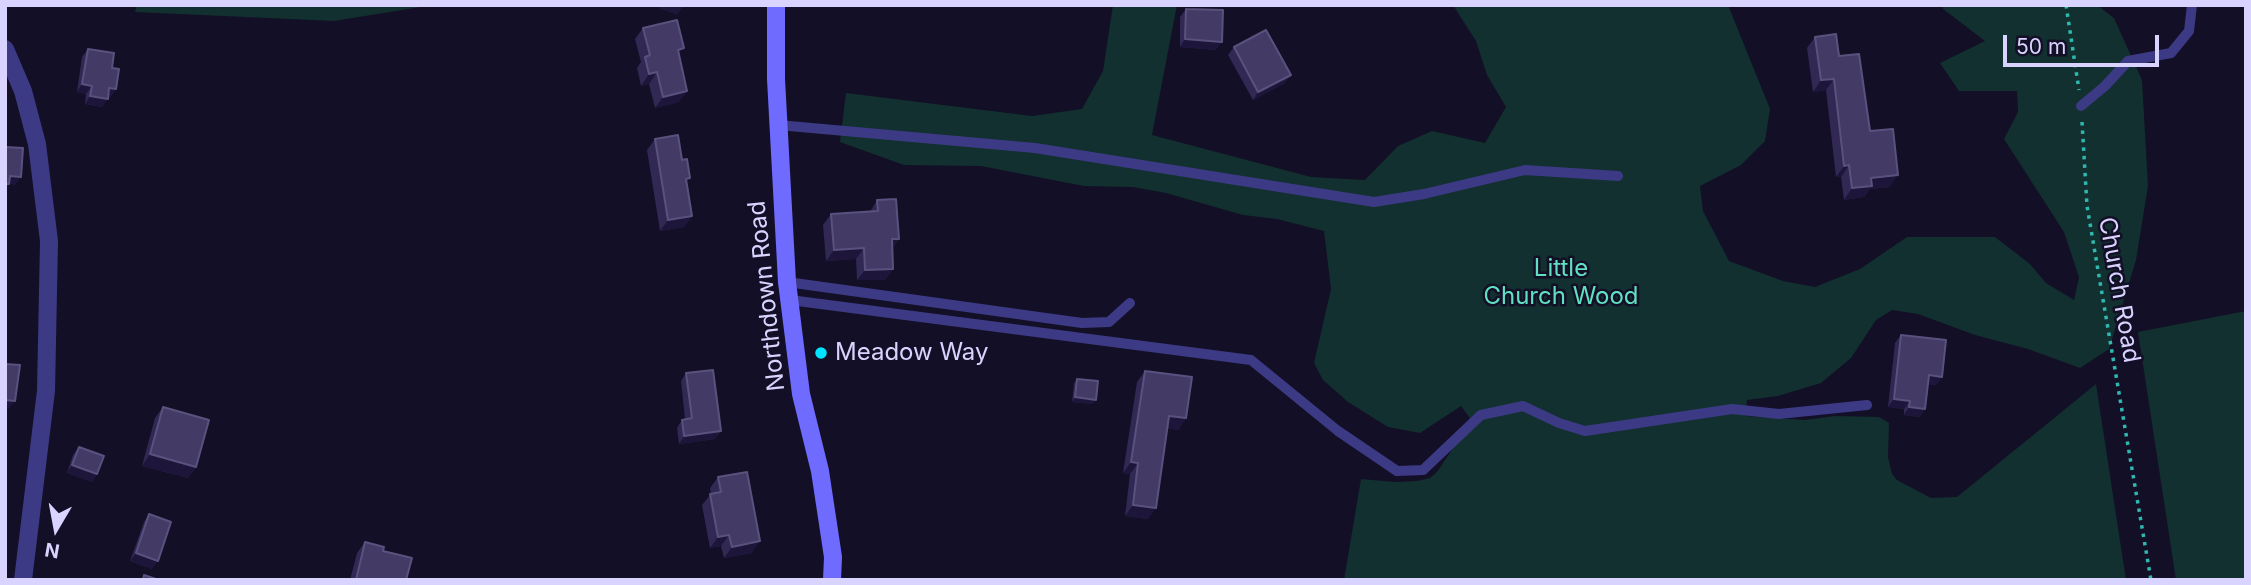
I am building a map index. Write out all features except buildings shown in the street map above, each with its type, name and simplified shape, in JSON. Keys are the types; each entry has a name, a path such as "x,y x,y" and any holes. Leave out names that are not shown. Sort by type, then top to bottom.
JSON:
{"street":[{"name":"Northdown Road","path":"776,5 778,125 789,291 801,394 820,471 833,557 832,580"},
{"path":"5,49 23,91 37,144 49,241 46,391 23,580"}],"lane":[{"path":"2081,106 2105,86 2128,61 2171,52 2189,31 2192,5"},
{"path":"778,125 1035,148 1374,202 1424,194 1525,170 1618,176"},
{"path":"789,291 1082,323 1109,322 1130,303"},
{"path":"789,291 1251,360 1338,431 1396,471 1423,470 1481,415 1523,406 1559,424 1585,431 1732,409 1779,414 1867,405"}],"path":[{"name":"Church Road","path":"2066,5 2081,106 2087,206 2151,580"}],"green space":[{"path":"137,5 433,5 334,21 135,12"},
{"name":"Little Church Wood","path":"1113,5 1177,5 1152,135 1311,177 1365,180 1398,146 1432,131 1485,143 1506,107 1487,75 1476,41 1453,5 1728,5 1770,109 1765,141 1741,165 1700,186 1703,211 1729,261 1783,281 1815,287 1860,269 1907,237 1995,237 2030,264 2046,283 2074,300 2079,277 2064,232 2004,139 2018,112 2017,91 1959,91 1940,63 1985,41 1943,9 1942,5 2097,5 2114,18 2142,80 2148,186 2136,260 2109,349 2080,368 1918,314 1892,310 1876,320 1851,358 1821,383 1778,396 1747,400 1745,416 1805,420 1835,416 1879,417 1889,423 1888,457 1892,474 1897,480 1931,498 1957,497 2096,384 2126,580 1344,580 1361,479 1395,482 1430,478 1466,429 1475,425 1461,406 1420,433 1388,427 1348,402 1323,380 1314,363 1331,289 1324,231 1277,219 1243,215 1166,193 1133,187 1084,186 981,166 904,165 840,142 846,93 1032,116 1082,109 1103,71"},
{"path":"2246,311 2246,580 2176,580 2138,332"}],"place":[{"name":"Meadow Way","path":"821,353"}]}
